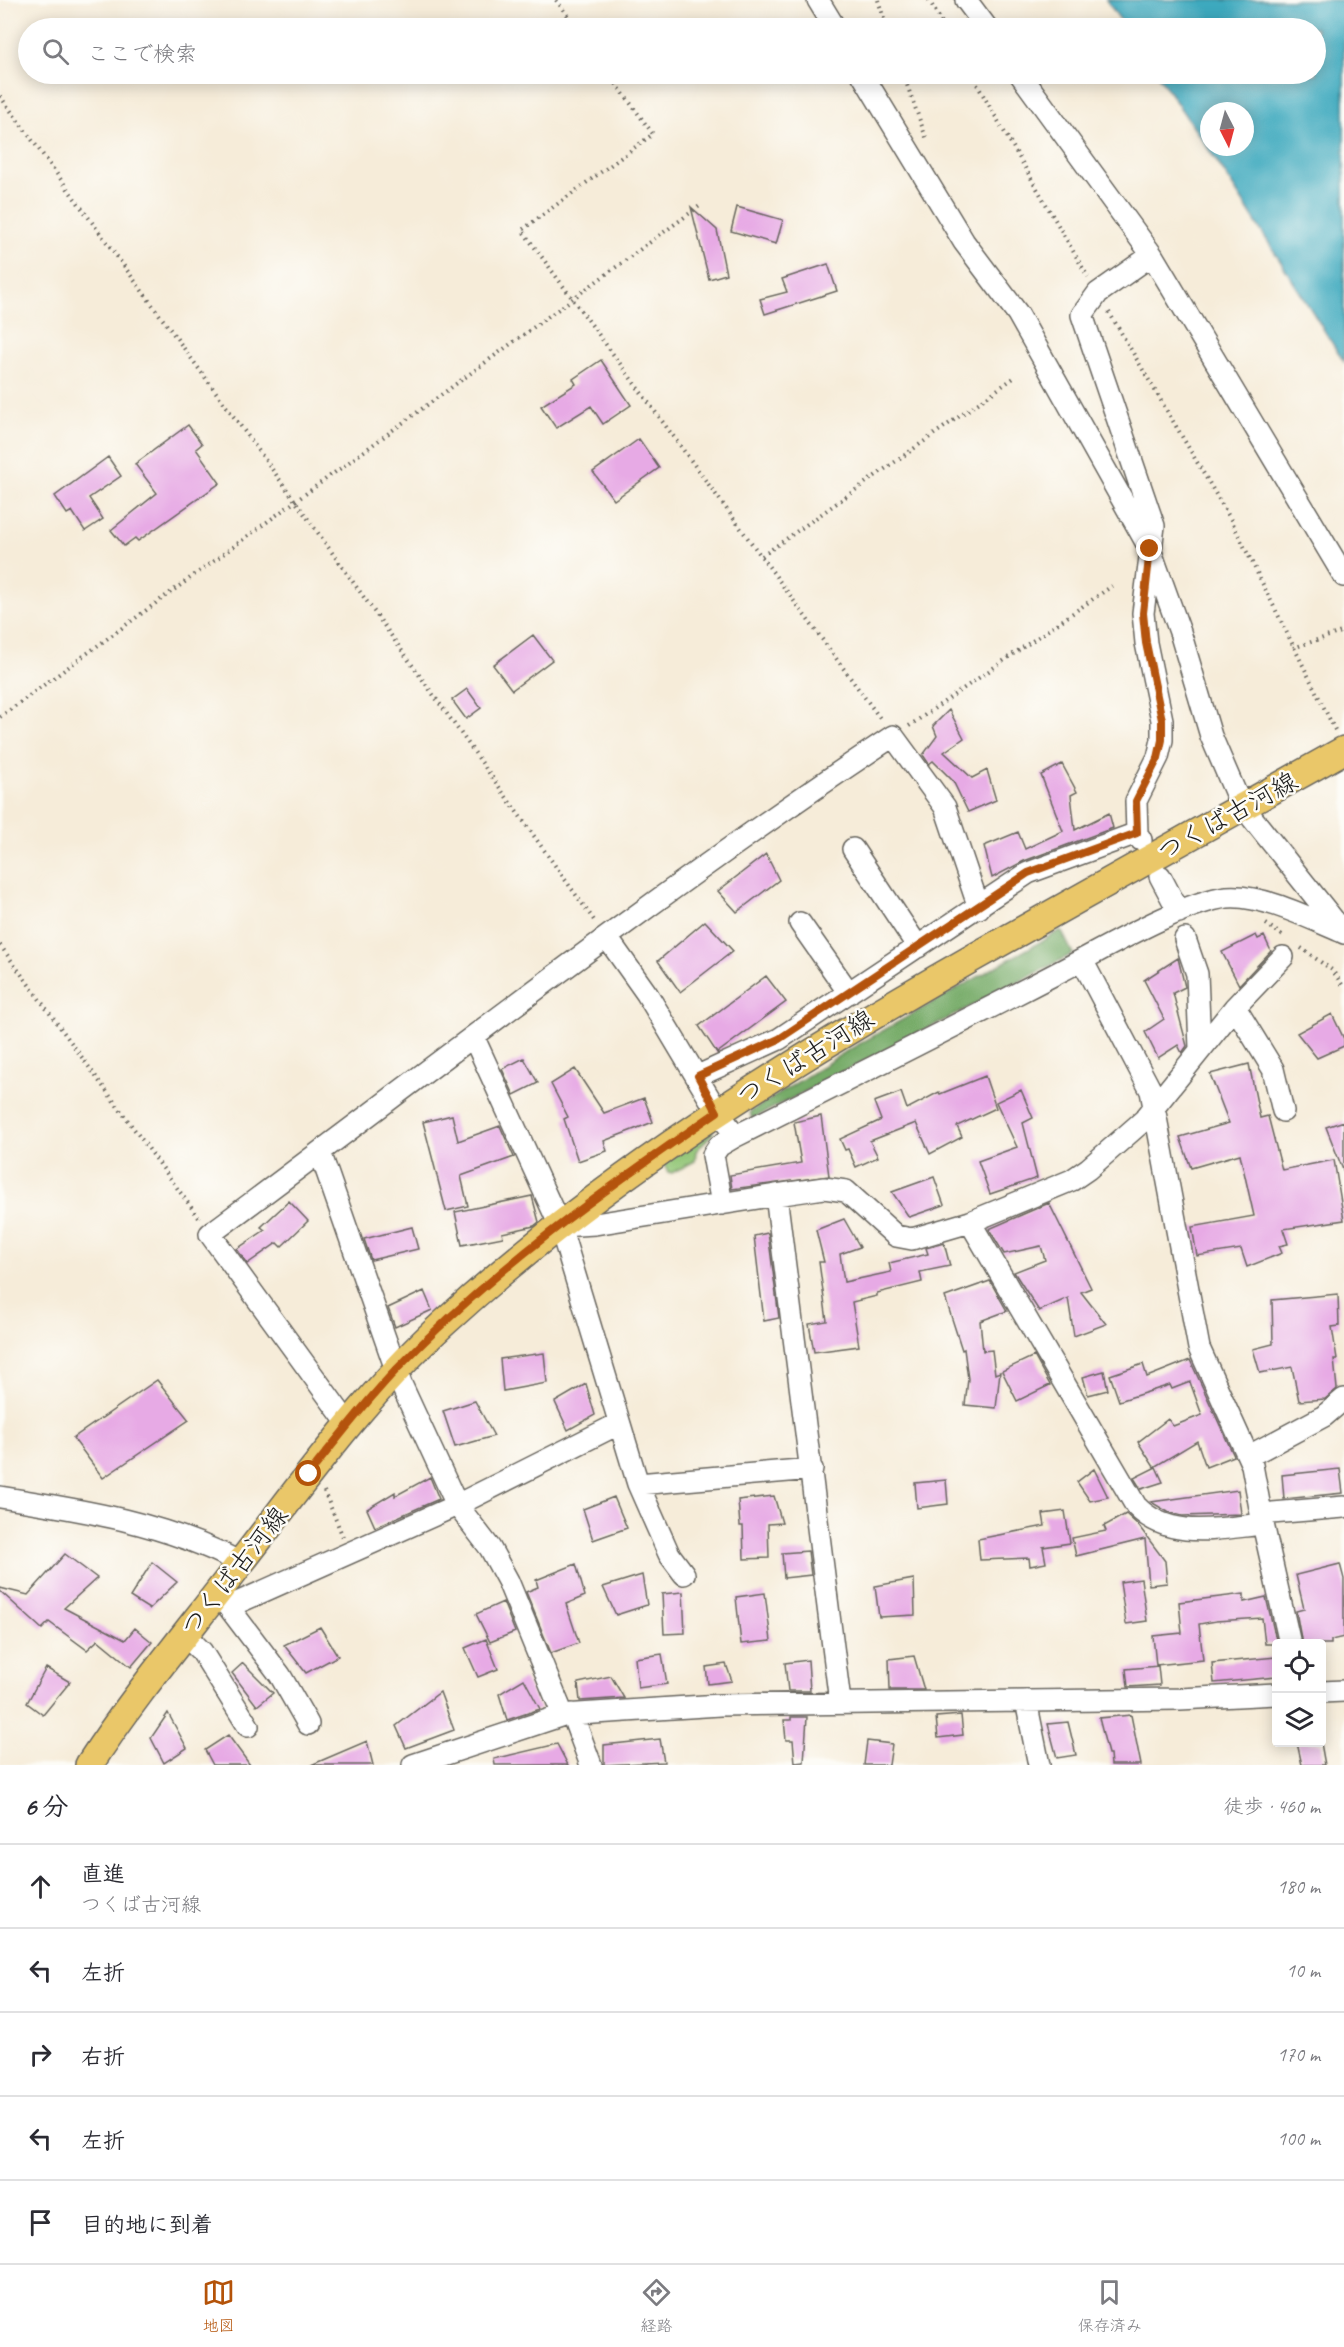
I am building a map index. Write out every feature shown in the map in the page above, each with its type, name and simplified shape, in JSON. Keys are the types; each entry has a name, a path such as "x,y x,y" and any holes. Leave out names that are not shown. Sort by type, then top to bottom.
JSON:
{"main road":[{"name":"つくば古河線","path":"99,1761 184,1634 221,1601 241,1563 349,1425 396,1370 492,1281 560,1226 717,1112 848,1030 1278,787 1341,743"}],"street":[{"path":"818,0 829,18"},
{"path":"966,0 980,18"},
{"path":"868,84 964,242 1018,314 1150,549 1180,632 1211,736 1244,806 1344,933"},
{"path":"1027,84 1152,255 1344,576"},
{"path":"698,1076 779,1039 979,908 1028,873 1139,837 1136,801 1158,758 1162,740 1162,720 1146,643 1143,613 1154,526 1082,315 1098,293 1152,255"},
{"path":"349,1425 210,1234 608,939 814,789 893,736 945,807 979,908"},
{"path":"853,849 918,948"},
{"path":"1160,876 1179,912"},
{"path":"722,1204 713,1155 719,1146 1179,912 1214,900 1241,898 1297,913 1344,933"},
{"path":"800,923 849,993"},
{"path":"608,939 698,1076 717,1112 735,1136"},
{"path":"1185,939 1197,974 1200,1048"},
{"path":"560,1226 595,1224 824,1188 846,1191 902,1238 925,1236 970,1222 1071,1180 1117,1146 1155,1106 1200,1048 1289,947"},
{"path":"1082,960 1151,1091 1199,1348 1249,1456 1289,1639"},
{"path":"1235,1007 1273,1069 1278,1081 1283,1111"},
{"path":"474,1038 560,1226 638,1484 669,1554 684,1574"},
{"path":"320,1152 396,1370 457,1505 490,1548 508,1581 591,1765"},
{"path":"776,1195 840,1702"},
{"path":"970,1222 1136,1506 1144,1514 1156,1522 1189,1531 1344,1507"},
{"path":"1249,1456 1324,1416 1344,1399"},
{"path":"308,1724 280,1675 221,1601 349,1554 457,1505 618,1424"},
{"path":"638,1484 812,1469"},
{"path":"0,1497 124,1519 181,1535 241,1563"},
{"path":"184,1634 202,1652 248,1726"},
{"path":"1326,1692 1344,1691"},
{"path":"413,1765 567,1715 840,1702 1180,1699 1272,1694"},
{"path":"1026,1701 1038,1765"}],"path":[{"path":"556,0 570,18"},
{"path":"878,0 884,18"},
{"path":"929,0 939,18"},
{"path":"616,84 652,134 522,230 893,736 1112,586"},
{"path":"977,84 1231,520 1341,743"},
{"path":"0,96 297,502 608,939"},
{"path":"0,717 701,205"},
{"path":"762,556 1015,377"},
{"path":"1293,648 1344,631"},
{"path":"1260,919 1289,947 1332,970 1344,987"},
{"path":"0,945 210,1234"},
{"path":"309,1474 320,1483 349,1554"}],"green space":[{"path":"1061,930 1073,954 752,1119 750,1112 845,1052"},
{"path":"712,1130 713,1133 696,1151 695,1161 672,1173 668,1172 663,1162"}],"water":[{"path":"1106,0 1344,0 1344,362 1213,156 1254,156 1254,102 1200,102 1200,137 1164,84 1326,84 1326,18 1119,18"}],"building":[{"path":"691,207 717,230 726,274 709,279"},
{"path":"737,207 783,220 776,244 731,231"},
{"path":"828,264 837,291 765,314 760,299 787,292 782,279"},
{"path":"601,360 631,405 603,424 591,406 556,428 541,406 576,384 573,379"},
{"path":"188,425 202,444 196,449 220,483 138,541 135,538 124,546 111,530 157,493 135,464"},
{"path":"639,439 659,468 614,500 593,472"},
{"path":"108,457 121,476 89,498 103,519 85,531 72,511 67,514 55,496"},
{"path":"533,635 552,660 512,690 493,665"},
{"path":"467,689 481,708 466,719 452,700"},
{"path":"949,710 964,738 944,752 972,778 987,770 996,800 968,812 953,781 933,761 929,764 923,755 937,736 933,726"},
{"path":"1062,764 1077,792 1071,795 1075,830 1109,813 1113,828 1024,861 992,878 984,846 1018,832 1025,849 1063,831 1041,775"},
{"path":"766,854 779,880 737,912 718,891"},
{"path":"705,921 733,951 680,992 658,961"},
{"path":"1256,935 1258,939 1264,936 1271,951 1239,985 1222,952"},
{"path":"1178,958 1185,987 1173,993 1187,1046 1182,1053 1178,1045 1158,1058 1145,1032 1164,1019 1144,980"},
{"path":"766,976 786,1002 717,1053 699,1026"},
{"path":"1332,1014 1344,1039 1344,1046 1317,1058 1297,1033"},
{"path":"524,1058 538,1083 514,1095 502,1069"},
{"path":"1249,1064 1260,1118 1268,1116 1282,1170 1334,1160 1344,1220 1283,1229 1288,1244 1279,1246 1282,1253 1247,1267 1241,1249 1197,1256 1192,1227 1254,1216 1240,1154 1191,1168 1180,1137 1229,1123 1210,1074"},
{"path":"575,1069 604,1113 644,1098 653,1122 604,1141 607,1151 578,1161 564,1119 568,1117 551,1084"},
{"path":"985,1076 996,1108 957,1126 962,1137 930,1154 916,1123 870,1141 878,1157 856,1167 848,1149 845,1150 840,1139 881,1120 874,1102 901,1092 907,1109 939,1092 940,1094"},
{"path":"1021,1090 1033,1118 1023,1123 1037,1178 990,1194 978,1161 1017,1147 996,1102"},
{"path":"452,1115 458,1141 500,1126 514,1157 461,1176 468,1206 446,1211 423,1122"},
{"path":"821,1116 829,1176 732,1189 730,1175 801,1163 794,1122"},
{"path":"1344,1121 1344,1169 1343,1170 1326,1127"},
{"path":"934,1177 944,1205 909,1217 892,1192"},
{"path":"532,1196 539,1222 534,1226 502,1233 503,1237 462,1245 455,1212"},
{"path":"289,1201 308,1221 281,1247 277,1243 247,1264 237,1249 265,1230 261,1227"},
{"path":"1049,1203 1091,1288 1081,1292 1106,1324 1074,1336 1068,1298 1039,1311 1014,1272 1045,1260 1041,1246 1004,1254 989,1229"},
{"path":"844,1219 860,1247 840,1254 844,1282 891,1272 889,1263 928,1254 926,1248 944,1243 950,1266 920,1272 922,1282 852,1302 859,1346 814,1352 809,1324 827,1321 819,1262 824,1262 816,1230"},
{"path":"412,1227 418,1249 371,1260 364,1239"},
{"path":"768,1233 779,1318 764,1321 754,1236"},
{"path":"990,1281 1007,1311 980,1321 983,1351 992,1350 995,1374 1000,1372 996,1408 965,1405 968,1379 964,1349 962,1350 945,1297"},
{"path":"424,1291 432,1310 395,1327 388,1308"},
{"path":"1338,1294 1339,1326 1332,1327 1337,1359 1334,1359 1337,1389 1325,1399 1299,1401 1292,1367 1260,1373 1253,1349 1273,1344 1272,1300"},
{"path":"544,1353 547,1383 503,1391 500,1359"},
{"path":"1034,1356 1050,1385 1017,1401 1002,1371"},
{"path":"1190,1360 1234,1456 1206,1467 1197,1441 1154,1467 1138,1442 1168,1419 1173,1426 1202,1415 1190,1382 1172,1389 1170,1385 1119,1401 1110,1375 1143,1364 1147,1377"},
{"path":"1104,1371 1108,1390 1088,1395 1083,1377"},
{"path":"157,1380 189,1420 103,1478 73,1438"},
{"path":"586,1384 595,1415 568,1430 555,1402"},
{"path":"475,1401 494,1436 455,1447 443,1411"},
{"path":"1156,1467 1163,1482 1141,1489 1134,1478"},
{"path":"1094,1469 1108,1497 1090,1501 1077,1482"},
{"path":"1340,1469 1343,1493 1284,1499 1282,1475"},
{"path":"430,1477 439,1499 375,1527 367,1509 395,1492 395,1496"},
{"path":"946,1480 948,1504 917,1508 915,1483"},
{"path":"1238,1490 1241,1514 1182,1516 1168,1512 1151,1502"},
{"path":"774,1496 782,1523 768,1524 769,1558 744,1559 743,1526 740,1526 738,1500"},
{"path":"614,1497 627,1528 593,1540 583,1509"},
{"path":"1065,1511 1070,1543 1043,1547 1046,1563 1030,1566 1029,1558 980,1560 978,1539 1045,1526 1043,1514"},
{"path":"1126,1514 1138,1525 1165,1561 1167,1583 1149,1585 1145,1539 1076,1556 1072,1538 1106,1531 1104,1526"},
{"path":"808,1551 811,1575 784,1578 782,1553"},
{"path":"65,1554 97,1578 64,1608 125,1640 135,1628 152,1642 131,1667 98,1640 87,1650 49,1622 42,1629 0,1591 0,1588 28,1595"},
{"path":"152,1562 177,1582 149,1609 130,1597"},
{"path":"576,1564 585,1596 566,1604 579,1643 551,1653 526,1592 538,1587 536,1580"},
{"path":"1340,1564 1344,1579 1344,1637 1331,1640 1331,1644 1326,1644 1326,1639 1301,1639 1296,1611 1304,1609 1296,1575"},
{"path":"642,1575 647,1605 616,1615 603,1587"},
{"path":"914,1579 915,1615 879,1617 875,1586"},
{"path":"1141,1579 1147,1621 1126,1624 1120,1582"},
{"path":"683,1592 685,1633 664,1634 662,1594"},
{"path":"765,1593 771,1641 741,1644 736,1597"},
{"path":"1244,1594 1244,1602 1266,1597 1276,1639 1272,1639 1272,1644 1265,1644 1262,1618 1199,1624 1203,1660 1156,1665 1153,1636 1182,1633 1179,1602"},
{"path":"503,1602 515,1632 490,1642 476,1614"},
{"path":"320,1627 338,1656 306,1673 284,1645"},
{"path":"486,1639 498,1669 478,1677 465,1648"},
{"path":"662,1654 667,1684 638,1688 635,1658"},
{"path":"914,1656 924,1690 890,1690 889,1659"},
{"path":"1272,1657 1272,1677 1214,1683 1212,1663"},
{"path":"808,1660 810,1691 788,1691 785,1663"},
{"path":"243,1663 273,1693 257,1706 232,1673"},
{"path":"726,1664 732,1681 708,1684 706,1667"},
{"path":"1158,1666 1160,1685 1128,1687 1126,1669"},
{"path":"46,1668 70,1682 43,1715 27,1703"},
{"path":"611,1676 624,1698 580,1701 578,1683"},
{"path":"524,1679 540,1709 507,1720 499,1694"},
{"path":"440,1692 454,1730 406,1748 396,1726"},
{"path":"168,1713 187,1748 164,1763 151,1738"},
{"path":"961,1715 963,1735 938,1738 936,1717"},
{"path":"1131,1715 1141,1765 1111,1765 1099,1718"},
{"path":"791,1717 807,1717 804,1762 795,1763 793,1740 786,1740 784,1720 791,1720"},
{"path":"1068,1722 1076,1755 1057,1758 1048,1724"},
{"path":"228,1735 250,1765 213,1765 205,1750"},
{"path":"660,1739 664,1762 604,1765 604,1745"},
{"path":"367,1741 373,1765 311,1765"},
{"path":"867,1741 892,1744 889,1765 864,1765"},
{"path":"557,1744 568,1765 495,1765 494,1759"},
{"path":"1298,1747 1322,1747 1325,1765 1302,1765"}],"route":[{"path":"309,1474 396,1370 442,1324 560,1226 647,1160 717,1112 698,1076 779,1039 979,908 1028,873 1137,833 1136,801 1158,758 1162,740 1162,720 1146,643 1143,613 1150,549"}]}
